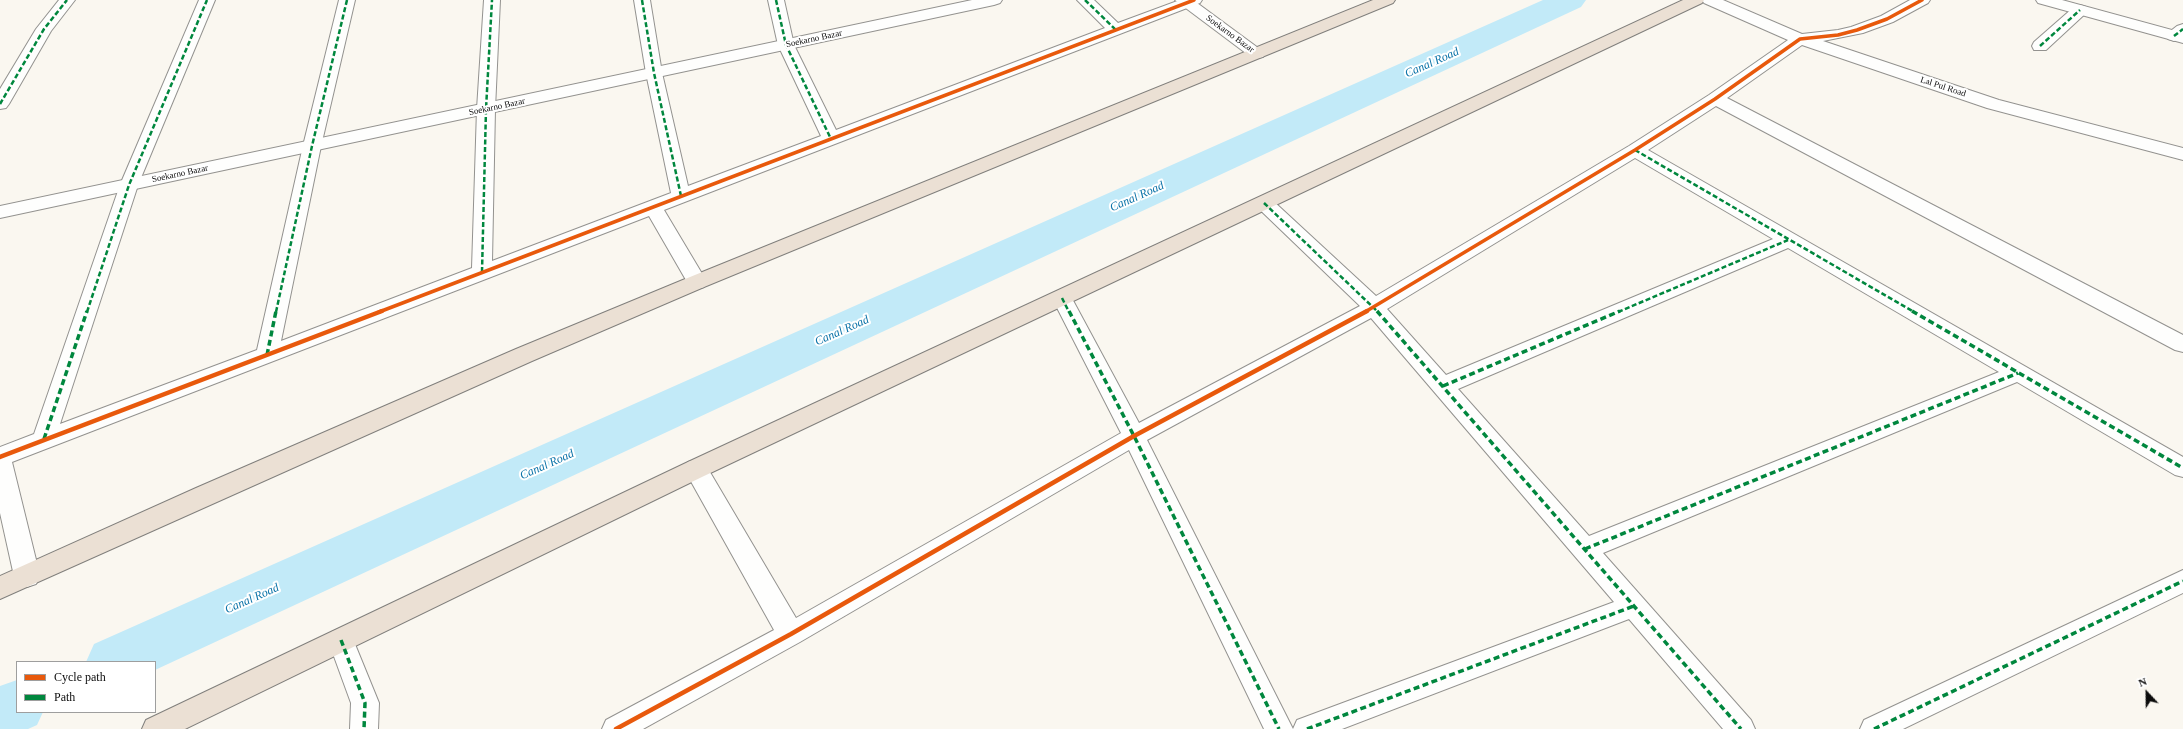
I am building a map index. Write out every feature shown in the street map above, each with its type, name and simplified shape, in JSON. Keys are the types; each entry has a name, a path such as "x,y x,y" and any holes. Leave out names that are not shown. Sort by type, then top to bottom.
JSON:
{"highway":[{"path":"0,588 205,495 524,355 697,282 1387,0"},
{"path":"156,729 696,469 1696,0"}],"street":[{"path":"0,104 44,29 68,0"},
{"path":"44,439 129,185 208,0"},
{"path":"267,355 312,146 347,0"},
{"path":"482,272 486,109 492,0"},
{"path":"642,0 654,73 681,196"},
{"path":"776,0 786,45 831,139"},
{"name":"Soekarno Bazar","path":"0,212 994,0"},
{"path":"1085,0 1116,30"},
{"name":"Lal Pul Road","path":"1710,0 1800,40 1993,104 2183,154"},
{"path":"616,729 791,634 1134,436 1374,307 1635,150 1716,99 1800,40 1838,36 1857,30 1887,19 1922,0"},
{"path":"2044,0 2180,34"},
{"path":"0,456 1116,30 1188,1"},
{"name":"Soekarno Bazar","path":"1188,1 1257,53"},
{"path":"2040,46 2080,10"},
{"path":"1716,99 2183,344"},
{"path":"1635,150 2183,468"},
{"path":"1264,203 1374,307 1741,729"},
{"path":"653,207 697,282"},
{"path":"1443,386 1788,240"},
{"path":"1062,298 1134,436 1279,729"},
{"path":"1585,549 2018,373"},
{"path":"0,460 27,576"},
{"path":"696,469 791,634"},
{"path":"1874,729 2181,584"},
{"path":"1307,729 1634,606"},
{"path":"341,640 366,703 364,729"}],"waterway":[{"name":"Canal Road","path":"116,661 1570,0"},
{"name":"Canal Road","path":"0,714 16,706"}],"marked path":[{"path":"0,104 44,29 67,0"},
{"path":"44,439 129,185 207,0"},
{"path":"267,355 312,146 347,0"},
{"path":"482,272 486,109 492,0"},
{"path":"642,0 654,73 681,196"},
{"path":"776,0 786,45 831,139"},
{"path":"1085,0 1116,30"},
{"path":"2040,46 2080,10"},
{"path":"2174,36 2183,29"},
{"path":"1635,150 2183,468"},
{"path":"1264,203 1374,307 1741,729"},
{"path":"1443,386 1788,240"},
{"path":"1062,298 1134,436 1279,729"},
{"path":"1585,549 2018,373"},
{"path":"1874,729 2183,581"},
{"path":"1307,729 1634,606"},
{"path":"341,640 365,703 364,729"}],"cycle path":[{"path":"0,457 1194,0"},
{"path":"616,729 791,634 1134,436 1374,307 1635,150 1715,99 1800,39 1838,35 1857,30 1887,19 1922,0"}]}
